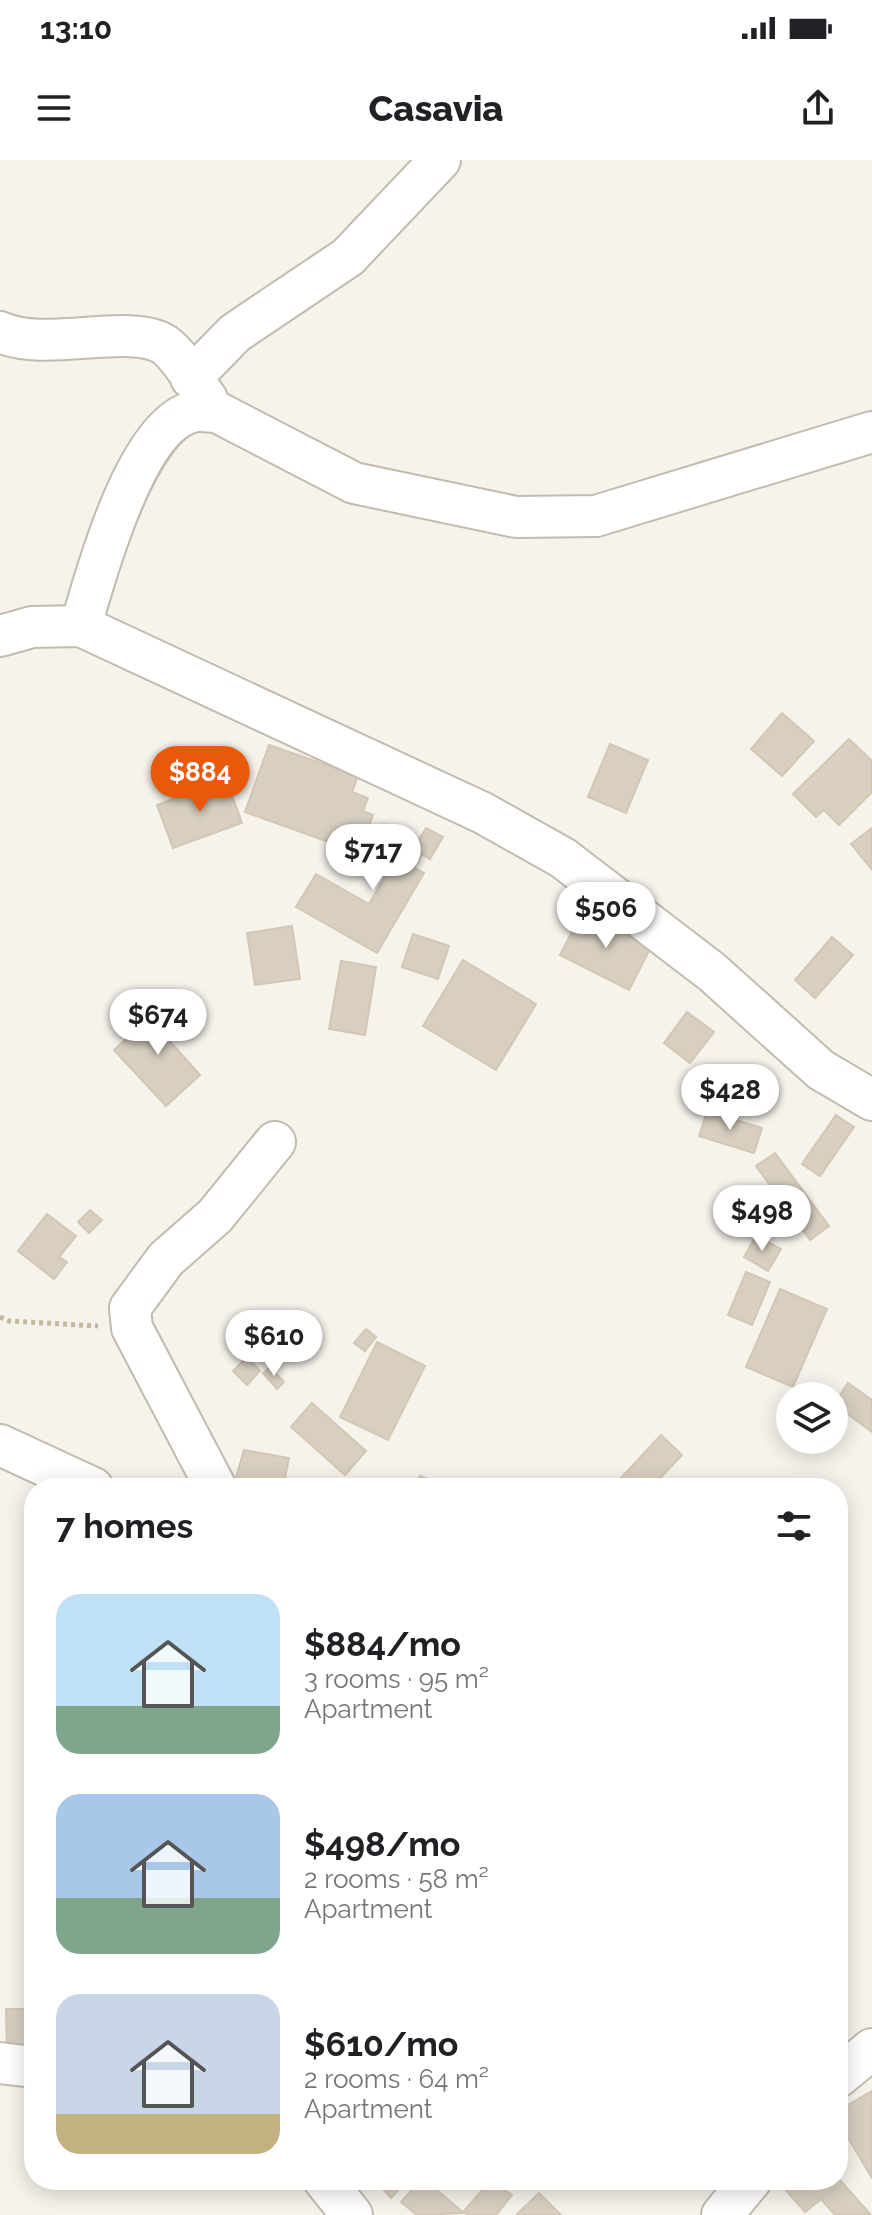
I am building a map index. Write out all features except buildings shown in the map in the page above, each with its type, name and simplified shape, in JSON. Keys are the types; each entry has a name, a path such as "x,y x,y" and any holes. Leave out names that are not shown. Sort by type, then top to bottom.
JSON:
{"street":[{"path":"191,378 235,333 348,257 440,160"},
{"path":"0,332 75,341 140,336 165,346 217,412 354,483 516,517 596,516 872,432"},
{"path":"165,346 235,333"},
{"path":"81,626 103,545 149,449 169,424 192,412 217,412"},
{"path":"0,636 32,627 81,626 483,813 563,858 712,972 821,1070 872,1100"},
{"path":"211,1478 132,1328 130,1308 166,1259 215,1216 275,1142"},
{"path":"0,1445 71,1478"},
{"path":"848,2069 872,2049"},
{"path":"0,2063 24,2066"},
{"path":"332,2190 352,2215"},
{"path":"722,2215 743,2190"}],"path":[{"path":"0,1317 9,1321 132,1328"}]}
